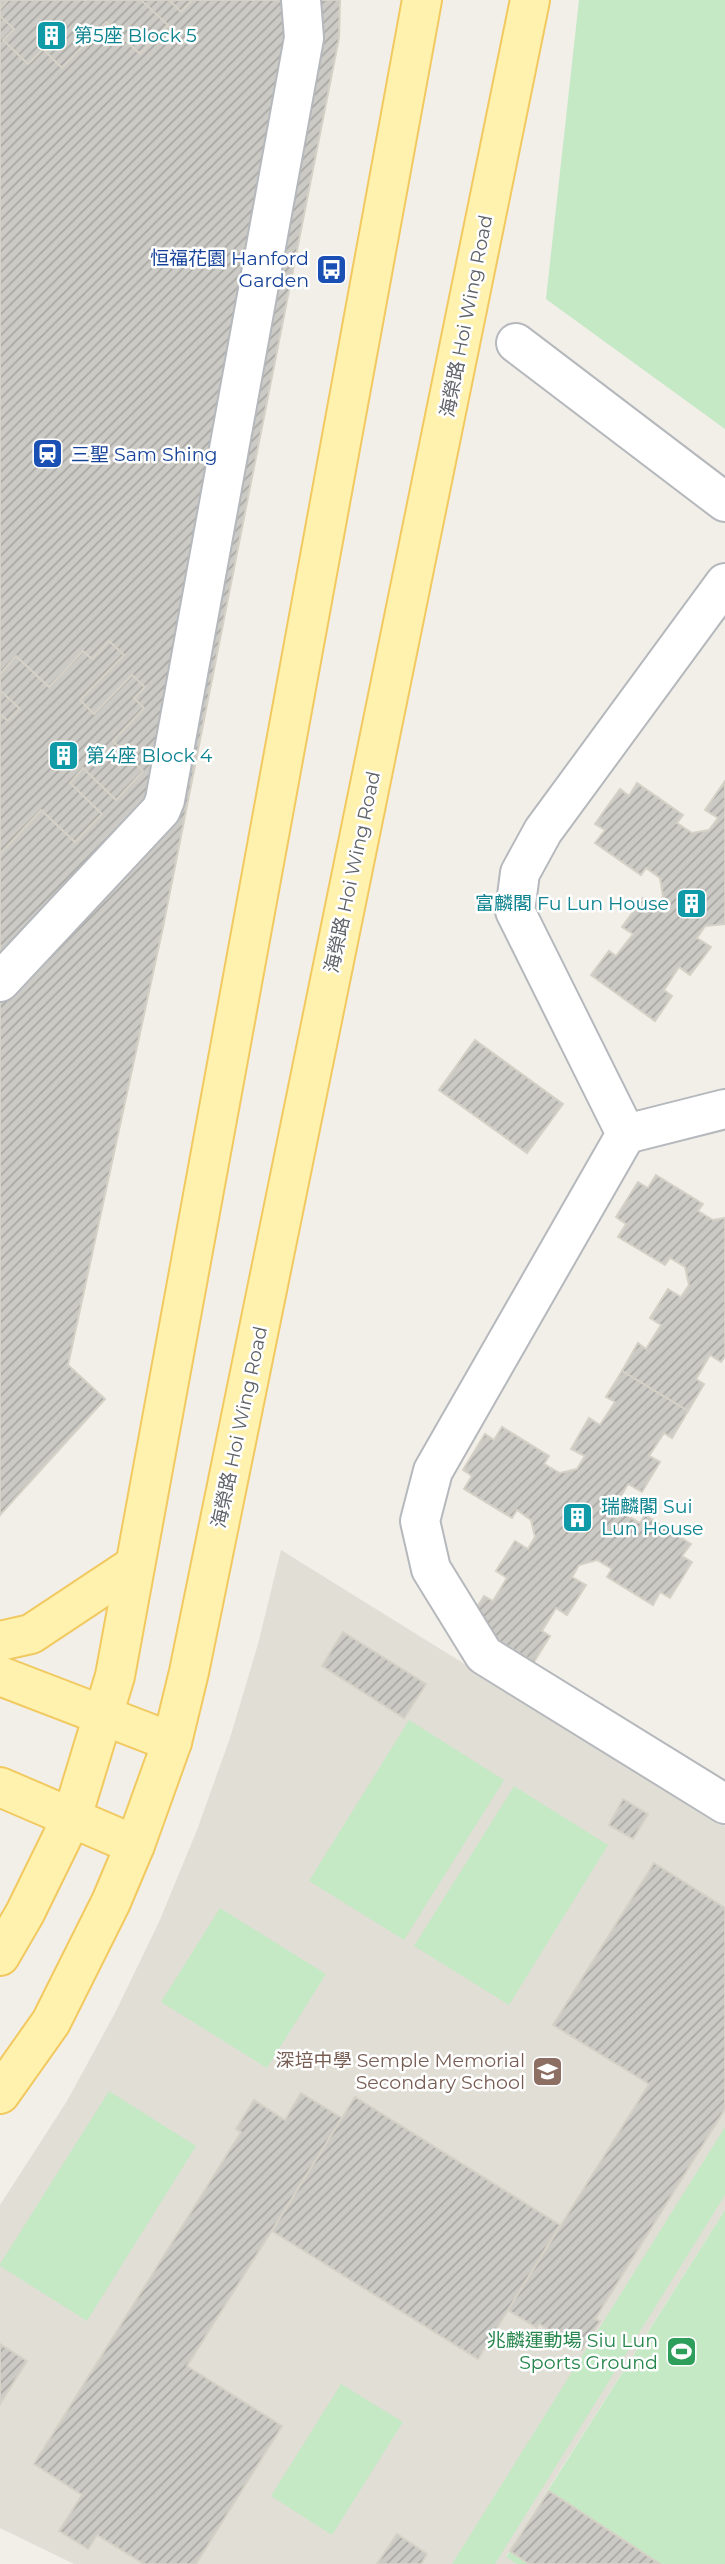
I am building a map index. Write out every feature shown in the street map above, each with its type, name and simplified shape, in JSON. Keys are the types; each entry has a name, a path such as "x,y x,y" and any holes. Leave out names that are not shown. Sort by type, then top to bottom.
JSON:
{"main road":[{"path":"0,1956 25,1913 72,1817 115,1676 422,0"},
{"name":"海榮路 Hoi Wing Road","path":"0,2094 51,2022 111,1902 172,1742 530,0"},
{"path":"0,1641 31,1634 135,1565"},
{"path":"0,1676 172,1742"},
{"path":"0,1787 135,1844"}],"lane":[{"path":"0,982 161,810 165,800 304,38 301,0"},
{"path":"516,343 725,502"},
{"path":"626,1134 514,912 520,873 542,831 725,583"},
{"path":"725,1109 626,1134 433,1471 420,1521 431,1569 484,1655 725,1804"}],"shaded area":[{"path":"281,1550 725,1826 725,2210 506,2556 517,2564 74,2564 0,2528 0,2205 67,2101 115,2013 159,1922 197,1830 230,1738 258,1644"}],"green space":[{"path":"579,0 725,0 725,429 546,299"},
{"path":"409,1720 504,1780 404,1940 309,1881"},
{"path":"514,1786 608,1845 509,2005 414,1946"},
{"path":"220,1908 326,1974 267,2068 161,2002"},
{"path":"109,2091 196,2146 87,2321 0,2264"},
{"path":"725,2127 725,2195 495,2564 452,2564"},
{"name":"兆麟運動場 Siu Lun Sports Ground","path":"725,2210 725,2564 517,2564 506,2557"},
{"path":"341,2384 403,2422 332,2535 271,2496"}],"building":[{"path":"0,0 340,0 339,38 163,927 68,1365 105,1399 0,1515"},
{"name":"第5座 Block 5","path":"8,0 141,0 168,25 140,54 106,22 62,68 43,49 28,64 3,40 14,29 0,16 0,9"},
{"name":"第5座 Block 5","path":"169,0 192,0 181,12"},
{"name":"第4座 Block 4","path":"109,641 124,655 80,700 94,714 132,675 145,687 134,698 144,708 113,741 143,771 116,800 83,768 70,783 102,814 75,842 41,810 0,854 0,714 8,721 20,709 0,690 0,674 16,656 49,687 83,651 92,659"},
{"name":"富麟閣 Fu Lun House","path":"725,781 725,924 705,926 697,938 711,947 690,975 679,967 664,990 672,996 655,1021 591,975 609,951 616,956 633,934 622,927 643,898 655,907 663,896 660,878 646,868 641,875 595,843 605,830 595,824 620,789 629,796 637,783 683,815 677,823 692,833 709,830 718,818 705,810"},
{"path":"475,1040 563,1104 527,1153 439,1090"},
{"path":"656,1175 703,1204 698,1211 713,1220 725,1218 725,1356 721,1362 710,1355 696,1379 704,1384 688,1411 622,1371 638,1343 646,1349 661,1325 650,1318 668,1289 681,1297 689,1285 685,1267 670,1258 665,1265 618,1237 626,1224 616,1217 638,1182 648,1188"},
{"name":"瑞麟閣 Sui Lun House","path":"622,1371 688,1411 672,1438 664,1433 649,1456 660,1462 642,1492 628,1484 621,1496 625,1514 640,1523 645,1515 691,1544 682,1556 692,1562 670,1598 660,1592 653,1605 607,1577 612,1569 597,1560 579,1565 572,1577 586,1585 567,1615 556,1608 542,1631 550,1636 534,1662 468,1622 484,1596 493,1601 507,1578 496,1571 515,1541 528,1549 535,1537 531,1520 517,1510 512,1518 464,1489 472,1476 463,1470 485,1434 494,1440 502,1427 549,1456 544,1464 560,1473 577,1469 585,1456 571,1449 589,1418 600,1425 615,1402 606,1397"},
{"path":"343,1632 426,1684 404,1718 322,1666"},
{"path":"623,1799 648,1814 633,1839 609,1825"},
{"path":"654,1863 725,1908 725,2109 595,2319 600,2321 582,2350 539,2324 537,2328 508,2310 649,2084 553,2025"},
{"path":"301,2093 342,2118 187,2366 282,2426 196,2564 144,2564 97,2535 88,2549 59,2531 82,2495 34,2464 241,2132 236,2129 254,2100 285,2120"},
{"path":"355,2097 560,2225 478,2359 272,2231"},
{"path":"0,2344 27,2361 0,2404"},
{"path":"549,2491 660,2564 529,2564 510,2551"},
{"path":"397,2534 427,2554 421,2564 377,2564"}],"place":[{"name":"第5座 Block 5","path":"51,35"},
{"name":"恒福花園 Hanford Garden","path":"332,269"},
{"name":"三聖 Sam Shing","path":"48,454"},
{"name":"第4座 Block 4","path":"63,755"},
{"name":"富麟閣 Fu Lun House","path":"692,903"},
{"name":"瑞麟閣 Sui Lun House","path":"578,1517"},
{"name":"深培中學 Semple Memorial Secondary School","path":"548,2071"},
{"name":"兆麟運動場 Siu Lun Sports Ground","path":"681,2351"}]}
